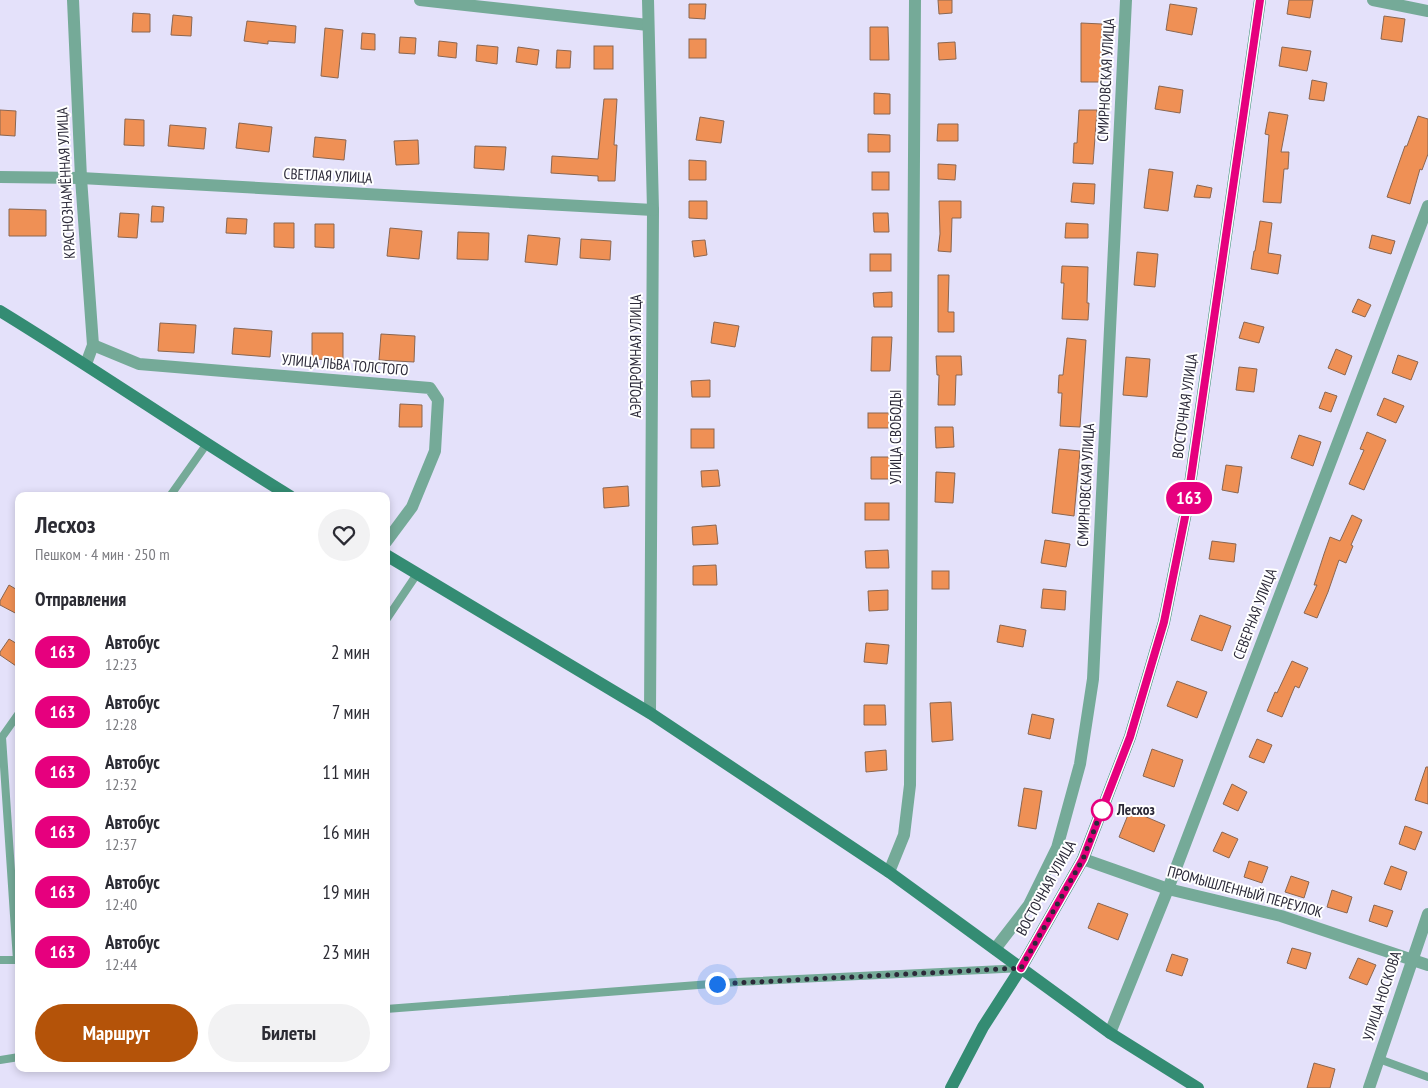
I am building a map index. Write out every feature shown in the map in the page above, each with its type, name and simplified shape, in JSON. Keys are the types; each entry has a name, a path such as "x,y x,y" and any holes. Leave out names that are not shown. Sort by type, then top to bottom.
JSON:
{"street":[{"name":"КРАСНОЗНАМЁННАЯ УЛИЦА","path":"73,0 93,345 86,364"},
{"path":"420,0 648,25"},
{"name":"АЭРОДРОМНАЯ УЛИЦА","path":"648,0 653,210 650,713"},
{"name":"УЛИЦА СВОБОДЫ","path":"889,872 904,835 910,785 915,0"},
{"name":"СМИРНОВСКАЯ УЛИЦА","path":"995,949 1029,905 1057,848 1080,764 1094,679 1126,0"},
{"name":"ВОСТОЧНАЯ УЛИЦА","path":"951,1088 983,1027 1021,968 1083,859 1130,737 1164,622 1186,512 1260,0"},
{"path":"1373,0 1428,11"},
{"name":"СВЕТЛАЯ УЛИЦА","path":"0,177 82,178 653,210"},
{"name":"СЕВЕРНАЯ УЛИЦА","path":"1110,1033 1168,889 1428,206"},
{"path":"0,311 86,364 206,445 283,492"},
{"name":"УЛИЦА ЛЬВА ТОЛСТОГО","path":"93,345 139,364 430,388 438,400 435,450 412,507 390,537"},
{"path":"390,558 650,713 889,872 1110,1033 1198,1088"},
{"name":"ПРОМЫШЛЕННЫЙ ПЕРЕУЛОК","path":"1083,859 1168,889 1281,916 1428,965"},
{"name":"УЛИЦА НОСКОВА","path":"1369,1088 1411,959 1428,914"}],"lane":[{"path":"173,492 206,445"},
{"path":"390,614 417,574"},
{"path":"15,718 1,737 15,921"},
{"path":"0,960 15,960"},
{"path":"390,1009 737,982 1021,968"},
{"path":"0,1060 15,1058"},
{"path":"1379,1058 1428,1077"}],"building":[{"path":"938,0 952,0 952,13 939,14"},
{"path":"1289,0 1313,0 1310,18 1287,14"},
{"path":"689,4 706,4 705,19 689,18"},
{"path":"1170,4 1197,8 1192,35 1166,30"},
{"path":"133,13 150,14 150,32 132,32"},
{"path":"173,15 192,17 191,36 171,35"},
{"path":"1384,16 1405,19 1402,42 1381,39"},
{"path":"247,21 296,26 295,43 268,41 268,44 244,41"},
{"path":"1081,23 1102,24 1101,82 1081,82"},
{"path":"870,27 888,27 889,60 870,60"},
{"path":"325,28 343,30 338,78 321,76"},
{"path":"362,33 375,34 375,50 361,49"},
{"path":"400,37 416,38 415,54 399,53"},
{"path":"689,39 706,39 706,58 689,58"},
{"path":"439,41 457,43 456,58 438,56"},
{"path":"955,42 956,59 939,60 938,43"},
{"path":"477,45 498,47 497,64 476,61"},
{"path":"594,46 613,46 613,69 594,69"},
{"path":"518,47 539,50 537,65 516,62"},
{"path":"1282,47 1311,51 1307,71 1279,66"},
{"path":"557,50 571,51 570,68 556,68"},
{"path":"1312,80 1327,83 1324,101 1309,99"},
{"path":"1159,86 1183,90 1180,113 1155,109"},
{"path":"874,93 890,94 890,114 874,114"},
{"path":"604,99 617,99 614,145 617,145 615,181 598,181 598,176 551,173 552,156 598,159"},
{"path":"0,110 16,111 15,136 0,135"},
{"path":"1079,110 1097,110 1093,164 1073,163 1074,143 1077,143"},
{"path":"1269,112 1288,115 1281,152 1289,152 1288,169 1284,169 1281,203 1263,202 1269,135 1265,134"},
{"path":"1418,116 1428,119 1428,154 1422,170 1420,169 1410,204 1387,197"},
{"path":"700,117 724,121 721,143 696,140"},
{"path":"125,119 144,120 144,146 124,145"},
{"path":"239,123 272,127 269,152 236,148"},
{"path":"938,124 958,124 958,141 937,141"},
{"path":"170,125 206,128 204,149 168,146"},
{"path":"868,134 890,135 890,152 868,152"},
{"path":"315,137 346,140 344,160 313,157"},
{"path":"418,140 419,164 396,165 394,141"},
{"path":"475,146 506,147 504,170 474,168"},
{"path":"689,160 706,161 706,180 689,180"},
{"path":"938,164 956,165 955,180 938,179"},
{"path":"1149,169 1173,172 1168,211 1144,208"},
{"path":"872,172 889,172 889,190 872,190"},
{"path":"1073,183 1095,184 1094,204 1071,202"},
{"path":"1197,185 1212,188 1210,198 1194,197"},
{"path":"689,201 707,201 707,219 689,218"},
{"path":"939,201 961,201 961,218 952,218 951,252 938,251 940,234"},
{"path":"152,206 164,207 163,222 151,222"},
{"path":"9,209 46,210 46,236 9,236"},
{"path":"120,213 139,214 137,238 118,237"},
{"path":"873,213 888,213 889,232 874,232"},
{"path":"227,218 247,219 246,234 226,233"},
{"path":"1260,221 1272,223 1268,253 1281,255 1278,274 1251,269"},
{"path":"274,223 294,223 294,248 274,247"},
{"path":"1066,223 1088,224 1088,238 1065,238"},
{"path":"315,224 334,224 334,248 315,247"},
{"path":"390,228 422,231 419,259 387,256"},
{"path":"458,232 489,233 488,260 457,259"},
{"path":"528,235 560,238 557,265 525,262"},
{"path":"1372,235 1395,241 1391,254 1369,248"},
{"path":"581,239 611,241 610,260 580,258"},
{"path":"705,240 707,255 694,257 692,241"},
{"path":"1137,252 1158,254 1155,287 1134,285"},
{"path":"870,254 891,254 891,271 870,271"},
{"path":"1062,266 1088,267 1088,320 1062,319 1064,283 1061,283"},
{"path":"938,275 949,275 948,312 954,312 954,332 938,332"},
{"path":"892,292 892,307 874,307 873,293"},
{"path":"1358,299 1371,305 1365,317 1352,312"},
{"path":"714,322 739,326 735,347 711,343"},
{"path":"1244,322 1264,327 1259,343 1239,338"},
{"path":"160,323 196,325 194,353 158,351"},
{"path":"234,328 272,331 270,357 232,354"},
{"path":"312,333 343,333 343,360 312,359"},
{"path":"381,334 415,336 414,362 379,360"},
{"path":"872,337 892,337 890,371 871,371"},
{"path":"1067,338 1086,340 1080,427 1060,426 1062,393 1058,393 1059,375 1063,375"},
{"path":"1336,349 1352,356 1345,375 1328,368"},
{"path":"1398,355 1418,362 1411,380 1392,373"},
{"path":"936,356 961,356 962,375 956,375 955,405 938,405 939,375 937,375"},
{"path":"1126,357 1150,359 1147,397 1123,395"},
{"path":"1239,367 1257,369 1254,392 1236,390"},
{"path":"710,380 710,397 692,397 691,381"},
{"path":"1325,392 1337,396 1331,412 1319,408"},
{"path":"1384,398 1404,406 1396,423 1377,415"},
{"path":"400,404 422,405 422,427 399,427"},
{"path":"868,413 889,413 889,428 868,428"},
{"path":"935,427 953,427 954,447 936,448"},
{"path":"691,429 714,429 714,448 691,448"},
{"path":"1367,432 1386,440 1364,490 1349,484 1364,450 1360,449"},
{"path":"1299,435 1321,442 1313,466 1291,458"},
{"path":"1059,449 1080,451 1074,516 1052,513"},
{"path":"871,457 890,457 889,479 871,479"},
{"path":"1226,465 1242,467 1238,493 1222,490"},
{"path":"718,470 720,486 702,487 701,471"},
{"path":"936,472 955,473 953,503 935,502"},
{"path":"628,486 629,506 604,508 603,488"},
{"path":"865,503 889,503 889,520 865,520"},
{"path":"1352,515 1362,520 1351,545 1353,546 1346,563 1339,560 1317,618 1304,613 1317,585 1314,585 1330,537 1340,541"},
{"path":"716,525 718,544 693,545 692,527"},
{"path":"1045,540 1070,544 1066,567 1041,563"},
{"path":"1212,541 1236,544 1234,562 1209,559"},
{"path":"888,550 889,568 866,568 865,551"},
{"path":"716,565 717,585 693,585 693,566"},
{"path":"932,571 949,571 949,589 932,589"},
{"path":"9,585 15,589 15,613 0,605 0,601"},
{"path":"1043,589 1066,591 1065,610 1041,608"},
{"path":"888,590 888,610 869,611 868,591"},
{"path":"1200,615 1231,626 1222,651 1191,640"},
{"path":"1000,625 1026,630 1023,647 997,642"},
{"path":"9,639 15,643 15,665 0,655"},
{"path":"866,643 889,645 887,664 864,662"},
{"path":"1292,661 1308,668 1299,688 1295,686 1282,717 1267,711"},
{"path":"1177,681 1207,692 1197,718 1167,706"},
{"path":"951,702 953,740 932,742 930,703"},
{"path":"864,705 885,705 886,725 864,725"},
{"path":"1032,714 1054,719 1050,739 1028,734"},
{"path":"1257,739 1272,745 1264,763 1249,757"},
{"path":"1152,749 1183,760 1174,787 1143,776"},
{"path":"886,750 887,770 866,772 865,752"},
{"path":"1426,767 1428,767 1428,804 1415,800"},
{"path":"1232,784 1247,792 1238,811 1223,804"},
{"path":"1024,788 1042,791 1036,829 1018,826"},
{"path":"1130,810 1165,825 1154,852 1119,837"},
{"path":"1405,826 1422,832 1415,850 1399,844"},
{"path":"1222,832 1238,839 1229,858 1213,851"},
{"path":"1249,861 1268,867 1262,883 1244,877"},
{"path":"1391,866 1407,872 1401,890 1384,884"},
{"path":"1291,876 1309,882 1304,898 1285,892"},
{"path":"1332,890 1352,897 1347,913 1327,907"},
{"path":"1098,903 1128,914 1118,940 1088,928"},
{"path":"1374,905 1393,911 1387,927 1369,921"},
{"path":"1292,948 1311,953 1306,969 1287,963"},
{"path":"1172,954 1188,959 1182,976 1166,971"},
{"path":"1358,958 1376,965 1367,985 1349,978"},
{"path":"1314,1063 1335,1069 1330,1088 1307,1088"}],"bus line":[{"name":"163","path":"1021,968 1083,859 1130,737 1164,622 1186,512 1260,0"}],"place":[{"name":"Лесхоз","path":"1102,810"}],"route":[{"path":"717,984 1021,968 1083,859 1103,807 1102,810"}]}
